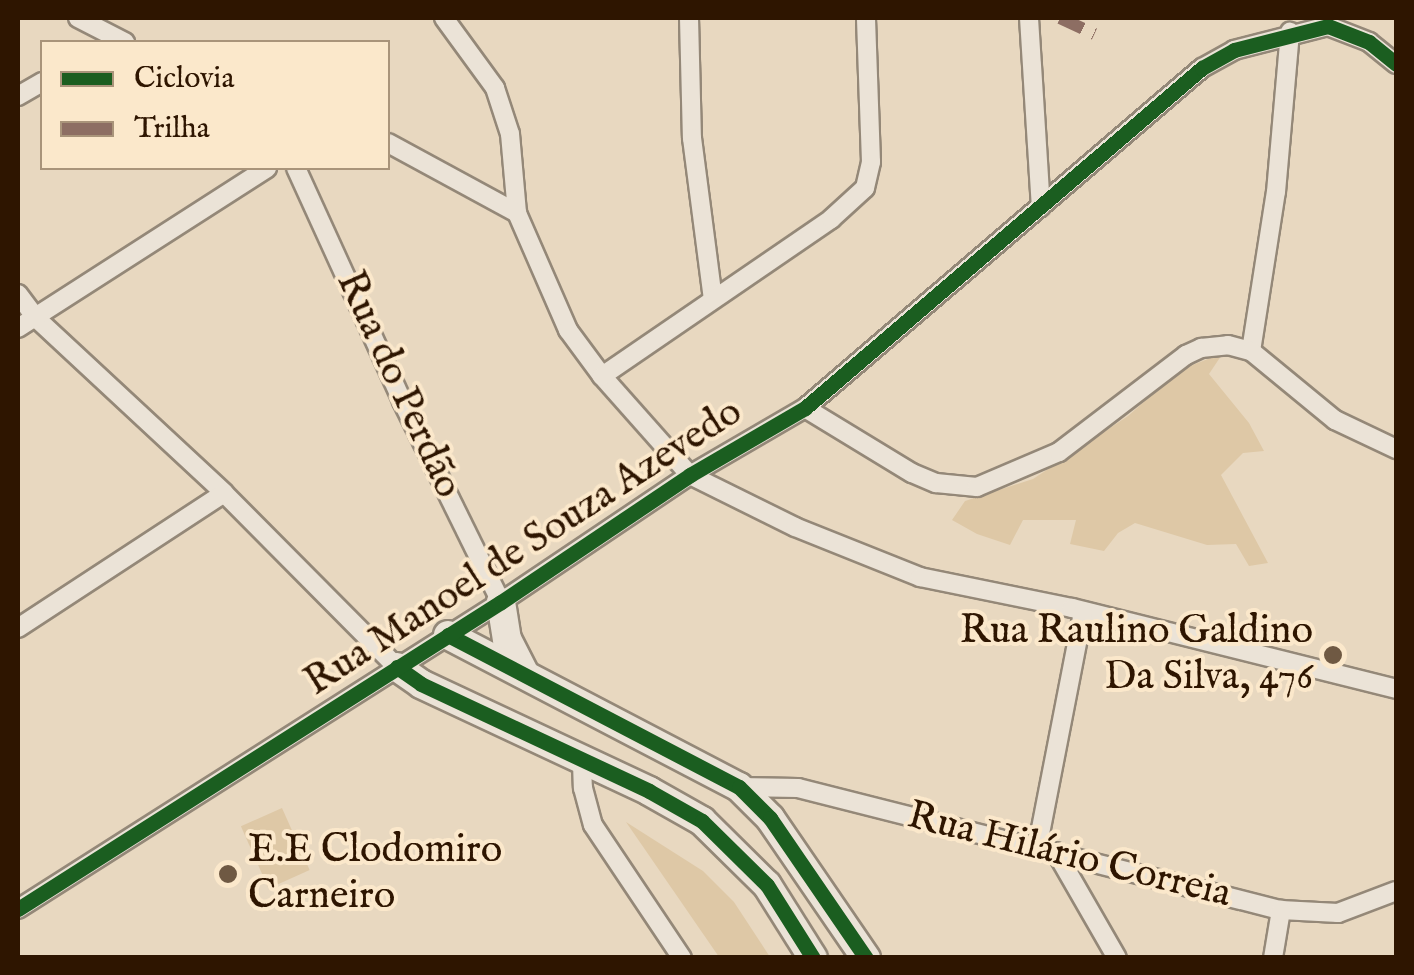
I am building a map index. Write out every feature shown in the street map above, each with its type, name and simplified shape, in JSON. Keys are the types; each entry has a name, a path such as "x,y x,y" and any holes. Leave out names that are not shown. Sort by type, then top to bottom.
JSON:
{"street":[{"path":"78,18 116,40"},
{"path":"444,18 495,88 510,134 517,213 568,330 602,376 690,475 796,527 920,577 1082,612 1396,689"},
{"path":"689,18 692,138 713,299"},
{"path":"602,376 850,204 868,184 872,162 866,18"},
{"path":"1029,18 1040,207"},
{"name":"Rua Manoel de Souza Azevedo","path":"18,908 501,602 690,475 805,408 1202,68 1234,50 1290,32 1328,26 1350,32 1396,64"},
{"path":"1251,351 1276,192 1290,32"},
{"path":"18,96 40,83"},
{"path":"390,145 517,213"},
{"name":"Rua do Perdão","path":"297,170 402,401 501,602"},
{"path":"18,328 242,174"},
{"path":"18,294 36,318 224,494 397,668 421,684 582,764 649,791 702,821 767,885 813,958"},
{"path":"805,408 912,473 936,482 977,487 1059,452 1175,362 1201,348 1228,346 1251,351 1334,420 1396,449"},
{"path":"18,628 224,494"},
{"path":"501,602 507,639 524,673"},
{"path":"1082,612 1047,850 1116,958"},
{"path":"448,635 738,787 770,818 866,958"},
{"path":"582,764 583,788 593,825 682,958"},
{"name":"Rua Hilário Correia","path":"738,787 798,788 1282,910 1338,913 1396,892"},
{"path":"1273,958 1282,910"}],"shaded area":[{"path":"1223,353 1209,374 1249,423 1264,451 1243,453 1221,475 1268,563 1249,566 1236,544 1207,545 1135,523 1118,533 1104,551 1070,544 1076,520 1023,520 1010,545 952,520 965,501 1033,479 1128,416 1180,370"},
{"path":"282,808 310,870 269,888 241,826"},
{"path":"626,822 703,871 734,902 770,957 719,957"}],"marked path":[{"path":"1060,18 1095,34"}],"cycle path":[{"path":"18,909 501,602 690,475 805,408 1202,68 1234,50 1328,26 1369,42 1396,64"},
{"path":"448,635 739,787 770,818 866,958"},
{"path":"397,667 421,684 649,791 702,821 767,885 813,958"}],"place":[{"name":"Rua Raulino Galdino Da Silva, 476","path":"1333,655"},
{"name":"E.E Clodomiro Carneiro","path":"228,874"}]}
